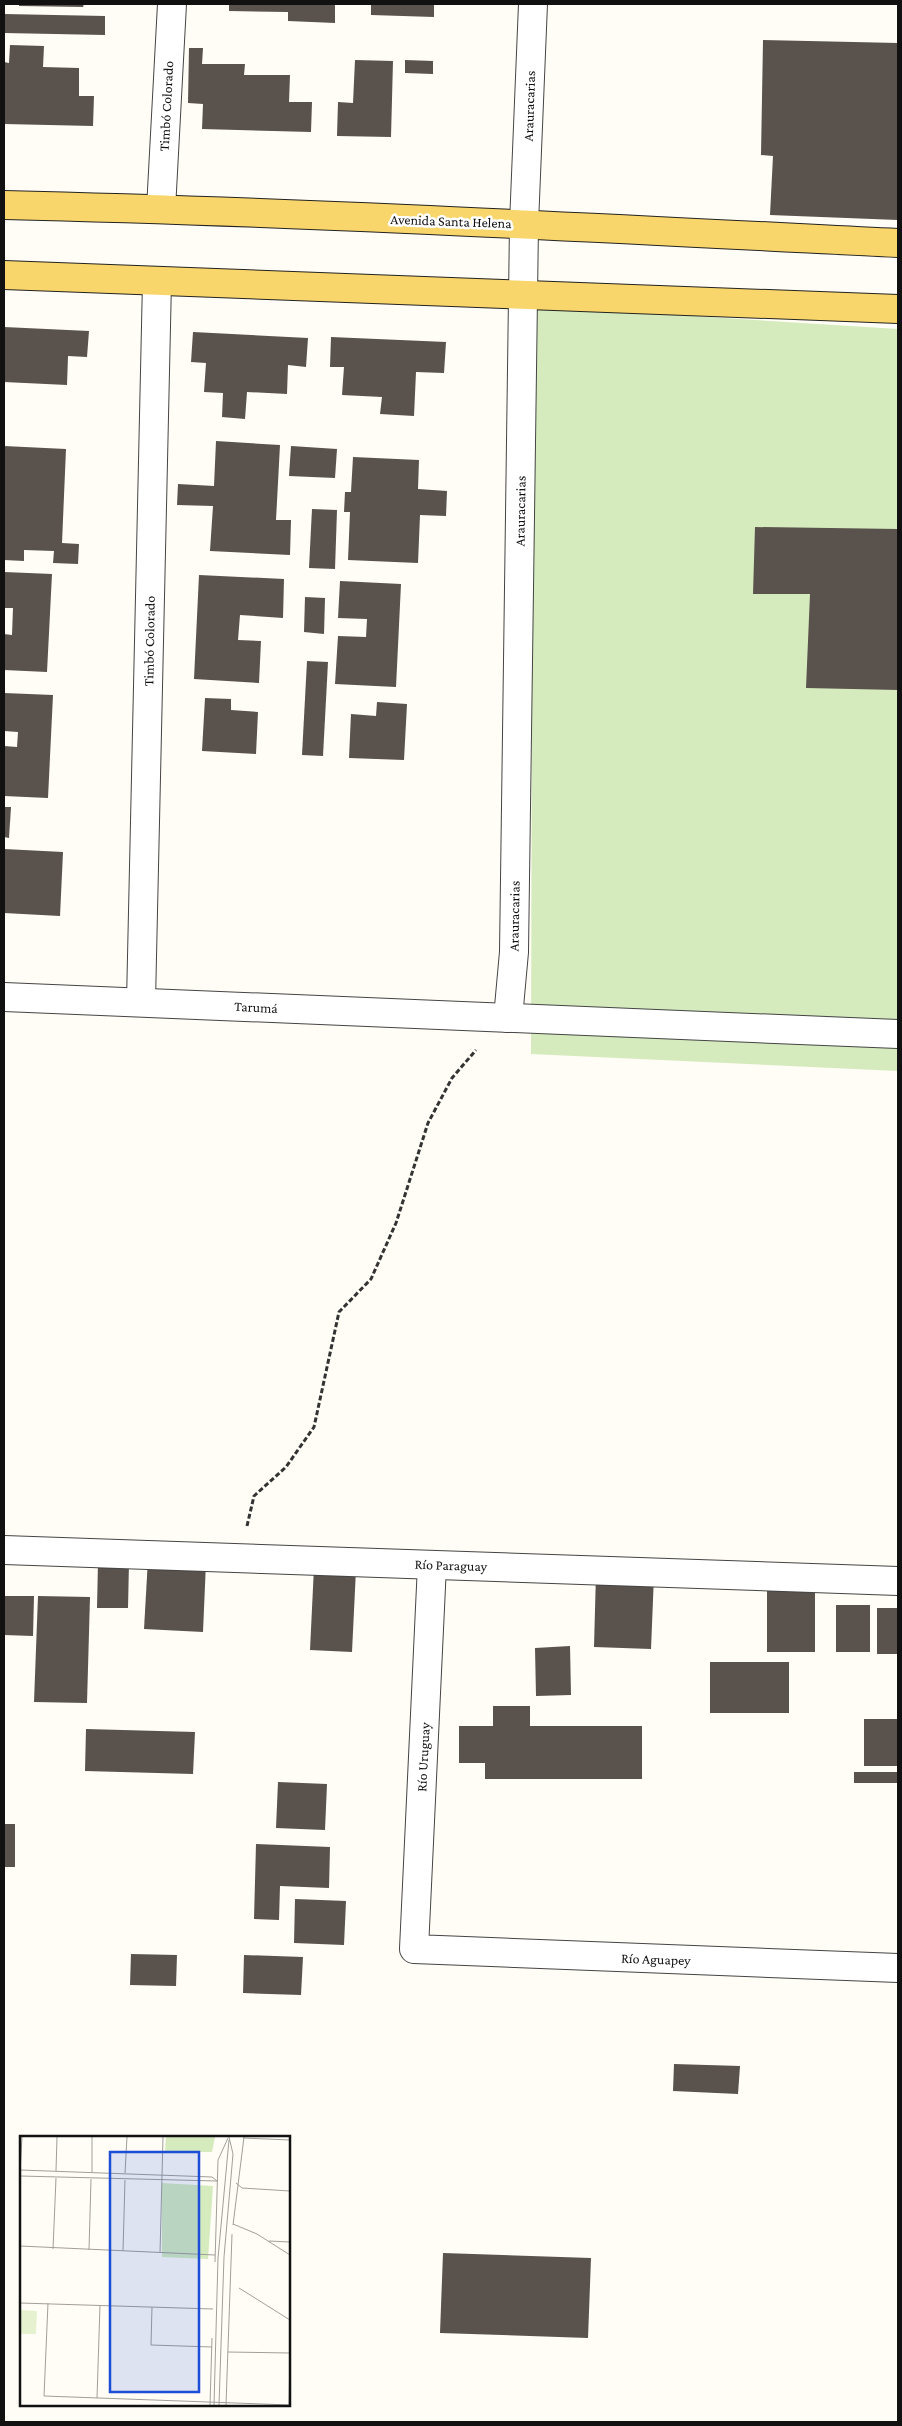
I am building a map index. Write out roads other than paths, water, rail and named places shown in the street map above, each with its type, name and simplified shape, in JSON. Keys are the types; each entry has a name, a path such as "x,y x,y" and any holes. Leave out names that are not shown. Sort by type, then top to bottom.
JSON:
{"main road":[{"name":"Avenida Santa Helena","path":"4,205 161,208 898,243"},
{"path":"4,275 898,309"}],"street":[{"name":"Timbó Colorado","path":"161,208 172,4"},
{"name":"Arauracarias","path":"508,1018 514,952 524,224 533,4"},
{"name":"Timbó Colorado","path":"141,1002 157,281"},
{"name":"Tarumá","path":"4,997 898,1034"},
{"name":"Río Paraguay","path":"4,1550 898,1581"},
{"name":"Río Uruguay","path":"414,1949 432,1565"},
{"name":"Río Aguapey","path":"414,1949 898,1968"}]}
